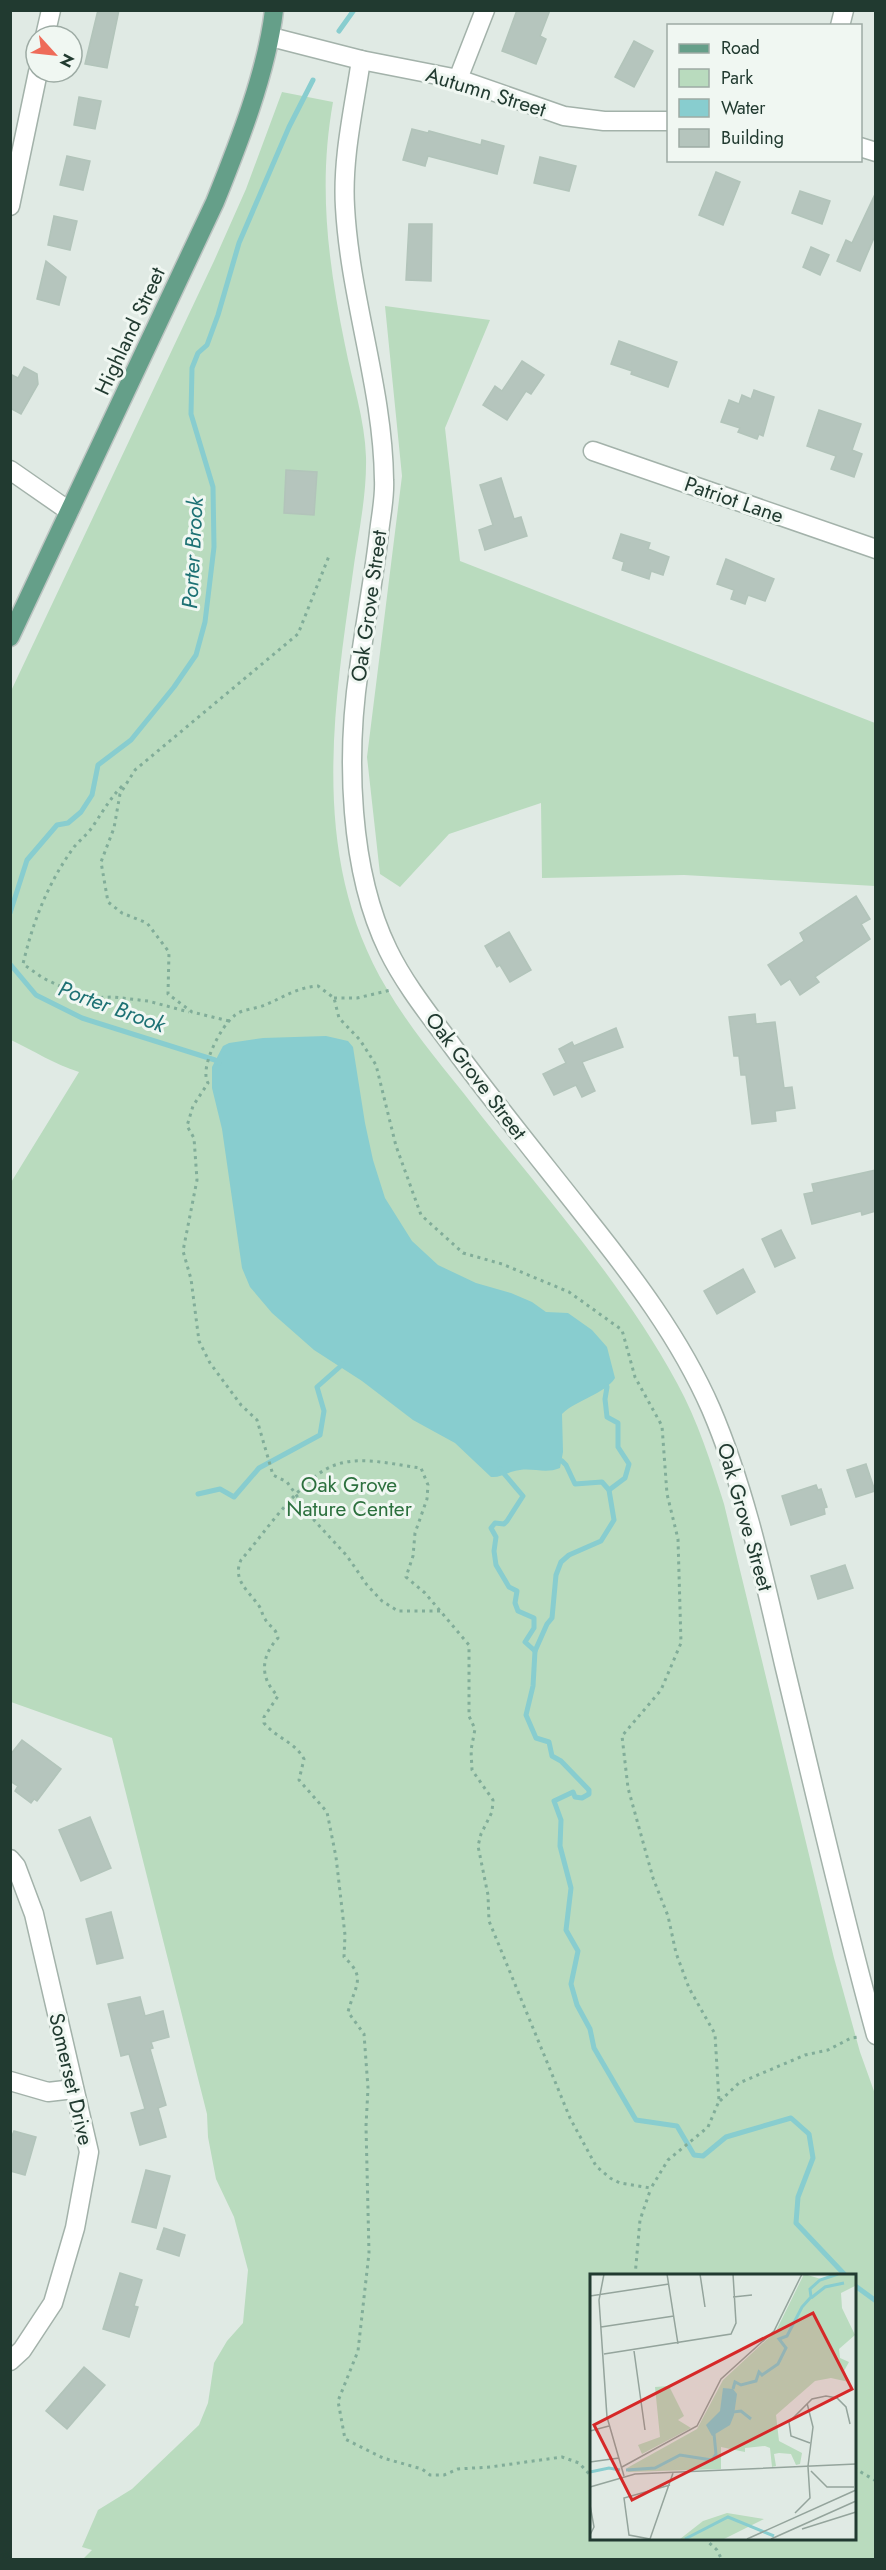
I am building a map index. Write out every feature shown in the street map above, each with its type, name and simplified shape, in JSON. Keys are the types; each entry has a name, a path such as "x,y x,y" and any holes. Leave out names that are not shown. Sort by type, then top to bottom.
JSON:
{"main road":[{"name":"Highland Street","path":"10,637 214,202 236,149 271,37 274,10"}],"street":[{"path":"458,79 485,10"},
{"name":"Autumn Street","path":"271,37 360,60 458,79 564,116 604,121 667,122"},
{"name":"Oak Grove Street","path":"360,60 348,135 345,206 361,323 382,430 385,486 376,562 357,676 352,757 355,821 367,890 388,950 409,984 475,1078 652,1305 686,1359 709,1405 735,1469 759,1560 871,2036"},
{"path":"10,206 35,84"},
{"name":"Patriot Lane","path":"593,451 876,549"},
{"path":"10,470 69,511"},
{"name":"Somerset Drive","path":"10,1859 16,1866 34,1914 89,2152 75,2228 53,2303 22,2350 10,2361"},
{"path":"10,2081 48,2092 74,2089"}],"path":[{"path":"230,1021 148,1001 113,997 85,998 43,978 24,964 26,946 38,912 56,874 75,846 95,824 105,804 135,770 298,634 329,556"},
{"path":"124,785 120,794 114,828 101,862 100,871 108,902 122,913 147,923 169,952 168,994 192,1012"},
{"path":"409,984 357,998 334,998 318,986 303,987 266,1005 234,1015 214,1047 205,1067 205,1078 208,1083 193,1106 187,1126 194,1138 197,1180 183,1251 191,1279 199,1341 210,1363 241,1405 257,1420 273,1475 287,1482 294,1494 382,1601 398,1611 440,1611"},
{"path":"334,998 339,1018 360,1040 376,1065 396,1146 420,1215 463,1253 502,1264 569,1292 622,1330 635,1377 662,1426 667,1494 678,1539 681,1643 662,1690 622,1737 628,1788 653,1878 668,1916 676,1953 689,1988 716,2034 719,2101"},
{"path":"590,2475 579,2463 562,2457 458,2469 444,2475 430,2475 422,2469 383,2458 345,2439 338,2401 358,2351 369,2253 366,2126 368,2088 364,2034 348,2012 358,1978 357,1969 344,1957 345,1935 336,1857 327,1812 299,1780 304,1759 298,1749 282,1737 272,1734 264,1723 264,1717 278,1696 267,1686 264,1675 268,1649 278,1638 275,1629 266,1621 260,1608 239,1580 237,1570 241,1560 294,1494 337,1464 379,1462 421,1468 428,1485 427,1499 415,1533 413,1556 406,1577 425,1593 470,1645 469,1716 475,1729 471,1750 472,1770 493,1800 492,1812 478,1846 488,1895 489,1921 570,2118 596,2166 609,2178 620,2183 651,2188"},
{"path":"635,2274 640,2220 651,2188 668,2160 708,2127 719,2101 739,2083 805,2055 828,2050 850,2038 871,2036"},
{"path":"856,2469 876,2481"},
{"path":"706,2540 717,2550 722,2559"}],"green space":[{"name":"Oak Grove Nature Center","path":"282,92 333,102 326,164 327,224 339,314 361,415 366,457 363,503 338,684 334,736 337,840 347,891 363,941 387,989 409,1023 586,1246 657,1348 698,1427 724,1504 834,1958 860,2052 875,2094 875,2559 83,2559 92,2550 82,2547 98,2510 132,2489 199,2425 208,2403 214,2363 227,2341 243,2323 248,2270 234,2217 216,2179 208,2137 207,2114 112,1738 11,1702 10,1184 79,1072 11,1040 11,691 246,189"},
{"path":"385,306 490,320 445,428 460,561 875,723 875,886 684,875 542,878 541,803 449,834 400,887 380,874 367,757 402,476"}],"water":[{"path":"326,1036 348,1041 353,1047 373,1160 385,1198 412,1241 438,1265 476,1283 511,1293 532,1302 546,1312 568,1313 592,1330 607,1347 615,1378 610,1384 562,1414 563,1452 560,1468 550,1471 520,1470 491,1477 455,1443 413,1420 362,1381 314,1350 272,1313 250,1287 242,1268 222,1129 212,1088 212,1067 223,1046 229,1043 263,1038"}],"building":[{"path":"98,10 119,10 107,68 85,64"},
{"path":"517,10 550,10 540,36 546,39 536,64 502,51"},
{"path":"634,41 653,51 634,87 615,77"},
{"path":"79,97 101,101 95,129 74,125"},
{"path":"412,129 428,133 429,131 481,145 482,140 504,146 497,174 428,156 425,166 403,160"},
{"path":"67,156 90,161 83,190 60,185"},
{"path":"540,157 576,166 569,191 534,183"},
{"path":"716,172 740,182 723,225 699,215"},
{"path":"800,191 830,201 822,224 792,213"},
{"path":"876,192 876,233 860,271 837,261 846,240 852,243"},
{"path":"54,216 77,221 70,250 48,245"},
{"path":"409,224 432,224 431,281 406,280"},
{"path":"811,247 829,255 820,275 803,267"},
{"path":"46,261 66,277 59,305 37,299"},
{"path":"619,341 677,362 668,387 611,364"},
{"path":"522,361 544,375 531,394 526,391 507,420 483,405 495,386 502,391"},
{"path":"24,367 37,374 38,384 21,414 10,408 10,374 18,378"},
{"path":"754,390 774,397 763,436 759,434 757,439 738,432 740,428 721,422 729,400 739,404 742,395 751,399"},
{"path":"819,410 861,424 852,450 862,454 854,477 831,469 836,456 807,446"},
{"path":"286,470 317,472 314,515 284,513"},
{"path":"501,478 514,519 521,517 527,536 485,550 479,530 493,525 480,485"},
{"path":"621,534 650,543 648,549 669,557 663,575 651,571 649,579 622,570 624,562 613,558"},
{"path":"726,559 774,579 765,601 748,595 745,604 731,599 734,590 717,584"},
{"path":"856,896 870,919 861,924 870,939 815,977 819,982 800,995 790,979 781,985 768,965 804,941 800,933"},
{"path":"509,932 531,970 510,982 500,965 497,967 485,946"},
{"path":"755,1014 756,1024 775,1022 784,1088 792,1087 795,1108 775,1111 776,1121 752,1124 746,1075 741,1075 739,1056 734,1056 729,1017"},
{"path":"616,1028 623,1047 582,1062 595,1091 582,1097 576,1085 554,1095 543,1074 566,1063 559,1049 572,1042 574,1046"},
{"path":"876,1170 876,1211 862,1215 861,1211 812,1224 804,1194 814,1192 812,1184"},
{"path":"781,1230 795,1258 775,1267 762,1239"},
{"path":"743,1269 755,1292 717,1314 704,1291"},
{"path":"866,1464 875,1491 856,1497 847,1470"},
{"path":"816,1485 818,1490 821,1489 827,1507 824,1508 825,1514 791,1525 782,1496"},
{"path":"845,1565 853,1588 818,1599 811,1576"},
{"path":"22,1740 61,1769 37,1801 34,1799 31,1803 15,1791 18,1786 10,1781 10,1755"},
{"path":"90,1817 111,1868 81,1881 59,1830"},
{"path":"111,1912 123,1958 97,1964 86,1919"},
{"path":"140,1997 145,2016 163,2011 169,2037 151,2042 153,2048 150,2049 166,2105 158,2108 166,2137 140,2145 131,2113 145,2109 129,2054 121,2056 108,2004"},
{"path":"14,2131 36,2137 25,2175 10,2171 10,2141"},
{"path":"146,2170 170,2176 156,2228 132,2222"},
{"path":"164,2228 185,2235 179,2256 157,2249"},
{"path":"120,2273 142,2280 134,2306 138,2307 129,2337 103,2329"},
{"path":"84,2367 105,2385 67,2429 46,2411"}],"waterway":[{"name":"Porter Brook","path":"339,31 354,10"},
{"name":"Porter Brook","path":"10,913 27,860 57,825 68,823 81,812 92,795 98,765 131,740 174,687 196,655 205,622 214,547 213,487 191,414 192,368 198,353 207,345 239,243 289,127 313,80"},
{"name":"Porter Brook","path":"10,964 36,995 82,1018 219,1063"},
{"path":"198,1494 220,1489 234,1497 259,1468 320,1435 324,1411 317,1387 343,1364"},
{"path":"607,1387 605,1399 607,1417 618,1423 618,1447 629,1464 625,1478 609,1490"},
{"path":"562,1461 575,1484 602,1482 609,1490 614,1520 601,1541 569,1555 561,1562 556,1575 552,1618 535,1651 533,1686 526,1715 536,1738 549,1742 552,1756 561,1761 589,1790 589,1794 582,1798 575,1797 573,1792 554,1801 561,1820 560,1846 571,1888 566,1930 578,1951 571,1984 577,2005 590,2029 594,2048 636,2120 677,2126 694,2155 703,2156 726,2137 791,2118 809,2134 813,2158 798,2197 796,2223 844,2274"},
{"path":"500,1469 523,1496 507,1521 504,1524 495,1523 491,1528 496,1537 494,1551 496,1565 509,1587 517,1591 515,1603 518,1611 534,1618 534,1628 525,1642 535,1651"},
{"path":"856,2286 876,2301"}]}
